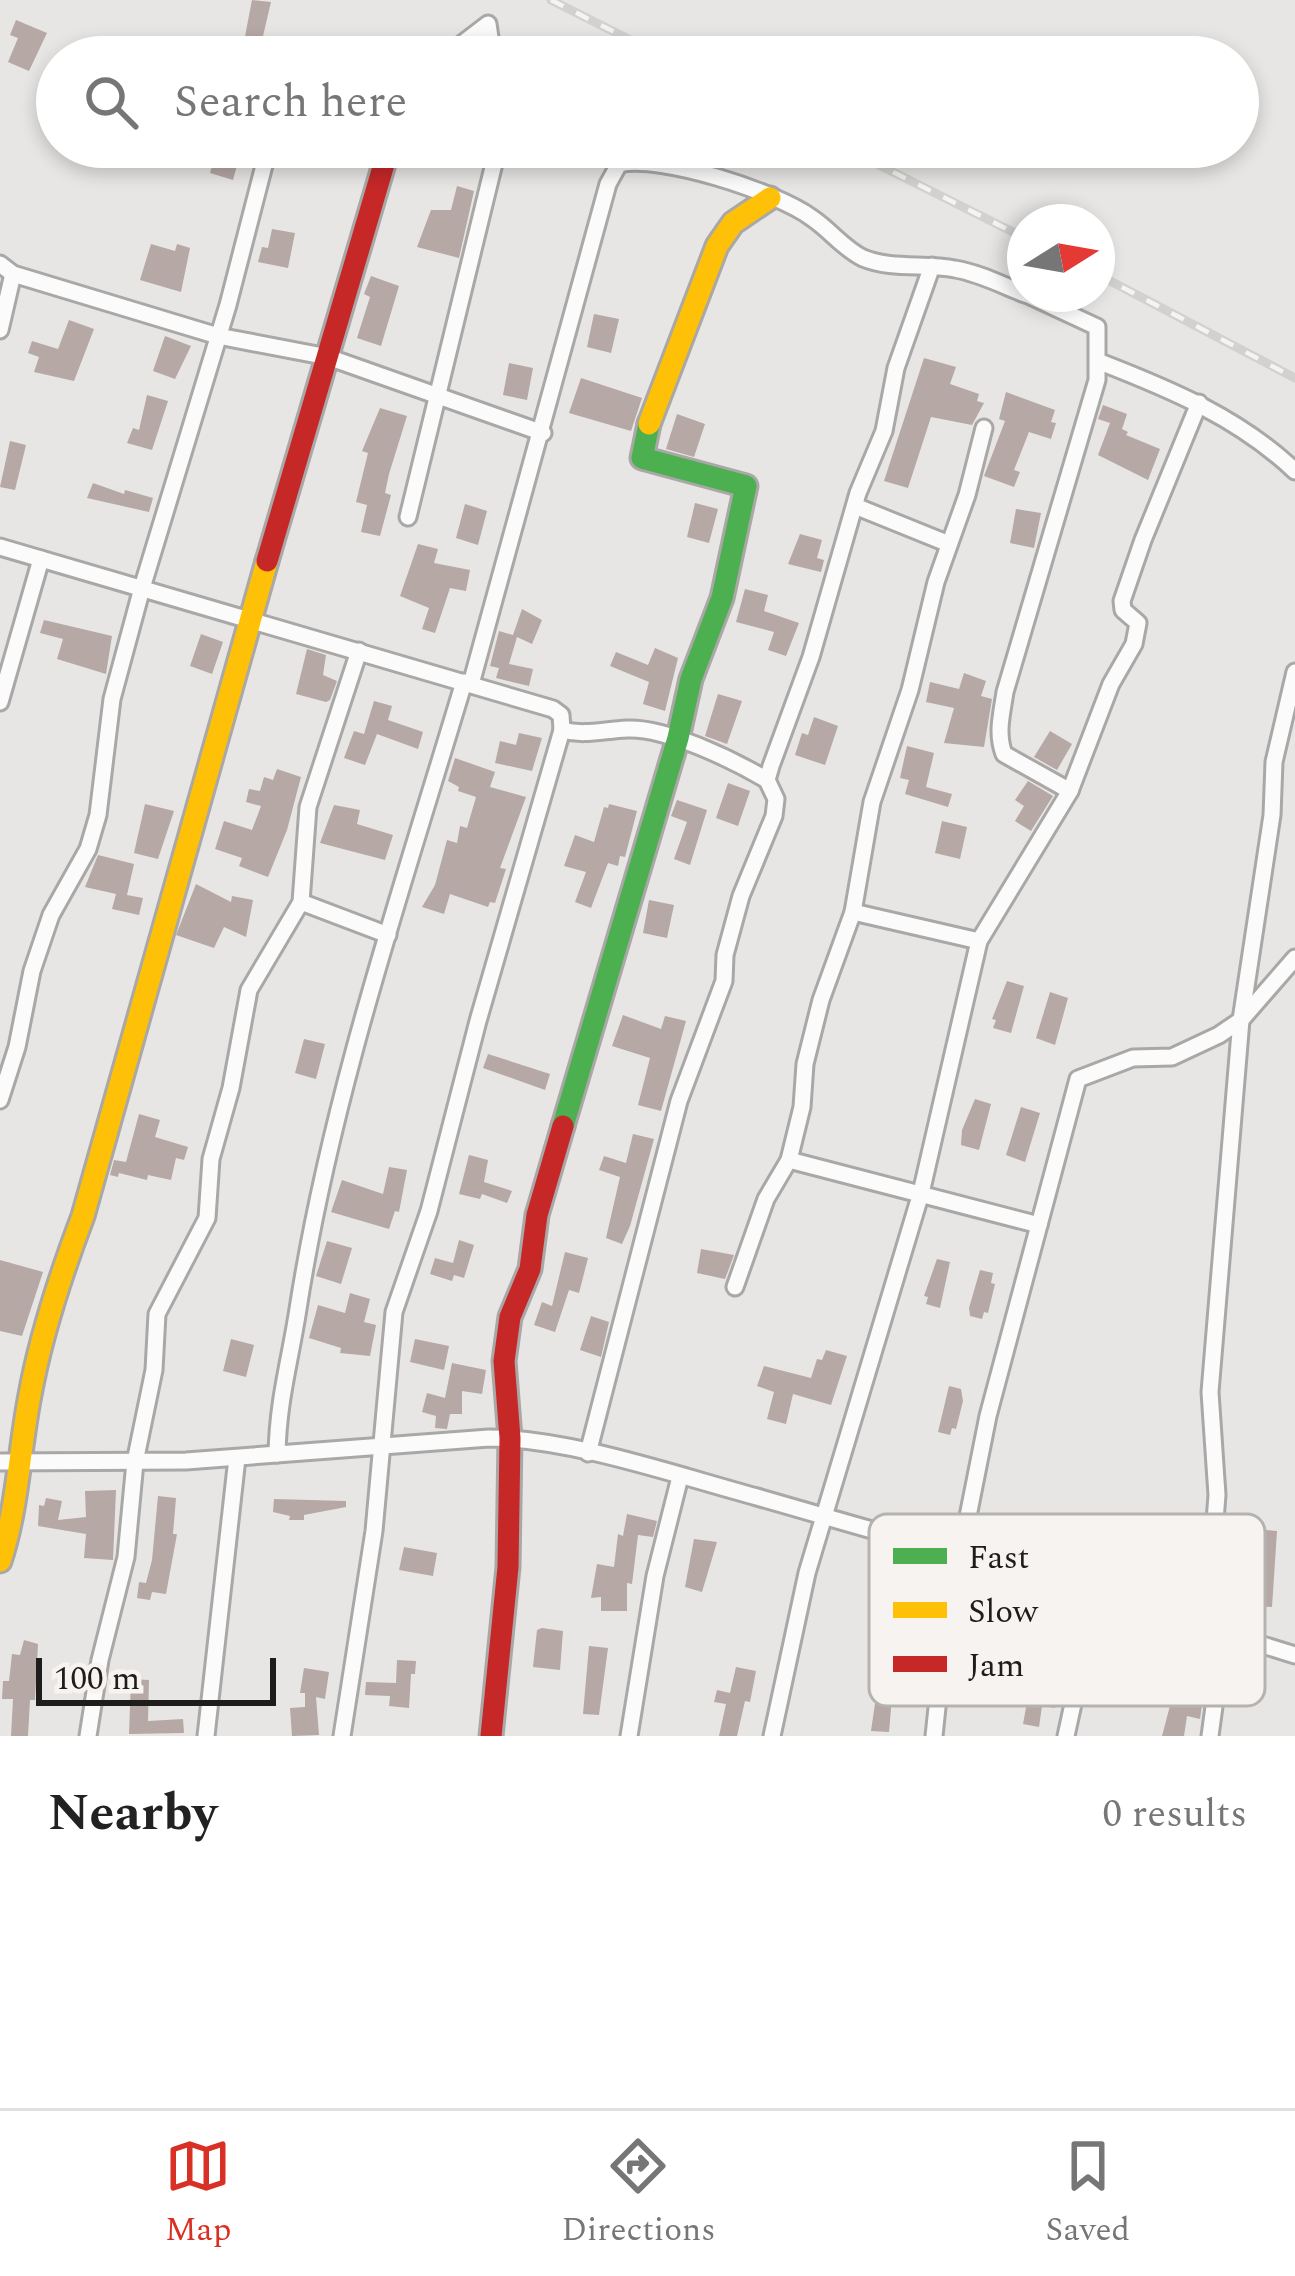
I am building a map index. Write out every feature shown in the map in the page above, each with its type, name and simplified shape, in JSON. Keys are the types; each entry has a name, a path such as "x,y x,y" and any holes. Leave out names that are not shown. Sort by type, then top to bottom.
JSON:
{"street":[{"path":"472,36 488,24 490,36"},
{"path":"0,1100 51,915 88,849 98,815 112,699 263,168"},
{"path":"0,1562 11,1528 10,1463 61,1275 83,1216 382,168"},
{"path":"407,517 493,168"},
{"path":"277,1454 283,1374 310,1225 388,934 542,433 608,184 617,168"},
{"path":"681,168 726,179 809,215 865,258 885,265 957,269 1007,287"},
{"path":"491,1736 508,1567 510,1438 503,1361 510,1317 530,1269 537,1216 678,738 691,679 722,598 746,486 642,458 643,450 647,428 717,246 733,223 770,198"},
{"path":"766,780 811,657 854,506 884,430 896,368 932,266"},
{"path":"0,329 7,269 218,336 328,358 542,433"},
{"path":"1065,312 1097,327 1100,362 1067,491 1005,692 999,742 1004,754 1070,791"},
{"path":"1100,362 1199,404 1262,440 1295,471"},
{"path":"772,1736 822,1515 921,1193 980,941 1070,791 1111,684 1134,644 1138,623 1123,610 1122,601 1199,404"},
{"path":"735,1287 766,1199 789,1160 821,1000 853,913 872,802 910,690 984,428"},
{"path":"854,506 949,544"},
{"path":"0,547 562,715 562,730 429,1211 394,1312 374,1531 342,1736"},
{"path":"0,702 41,559"},
{"path":"88,1736 100,1660 126,1557 135,1462 154,1370 157,1314 207,1218 211,1159 231,1088 249,990 301,902 308,806 359,652"},
{"path":"1216,1514 1210,1392 1241,1020 1272,815 1274,762 1295,672"},
{"path":"562,730 579,734 627,729 678,738 766,780 776,799 774,816 741,896 725,955 724,981 679,1101 589,1453"},
{"path":"301,902 388,934"},
{"path":"853,913 980,941"},
{"path":"967,1514 988,1416 1078,1079 1133,1058 1172,1057 1241,1020 1295,958"},
{"path":"789,1160 1039,1225"},
{"path":"10,1463 238,1458 510,1438 589,1453 869,1528"},
{"path":"206,1736 238,1458"},
{"path":"629,1736 655,1576 680,1478"},
{"path":"1265,1646 1295,1655"},
{"path":"934,1736 937,1706"},
{"path":"1066,1736 1073,1706"},
{"path":"1210,1736 1214,1706"}],"building":[{"path":"252,0 271,2 263,36 245,36"},
{"path":"16,20 47,33 36,36 36,56 29,71 8,62 18,38 10,35"},
{"path":"211,168 236,168 233,180 210,173"},
{"path":"457,186 474,191 459,258 417,247 431,210 451,210"},
{"path":"272,229 295,233 288,268 258,262 262,247 268,248"},
{"path":"151,244 175,251 177,244 190,248 181,292 140,280"},
{"path":"371,276 399,286 381,346 357,338 370,297 364,294"},
{"path":"594,314 619,319 611,353 587,347"},
{"path":"69,320 94,329 74,381 34,372 39,357 28,353 32,341 58,349"},
{"path":"165,336 191,346 175,379 153,371"},
{"path":"924,358 956,367 950,384 979,394 977,401 984,403 972,425 931,417 908,488 884,481"},
{"path":"509,363 533,368 527,400 503,395"},
{"path":"581,378 642,398 631,431 569,413"},
{"path":"1006,392 1055,410 1051,439 1029,432 1014,470 1020,472 1014,487 984,476 1005,421 999,419"},
{"path":"147,395 168,401 152,450 127,443 133,428 139,430"},
{"path":"1103,405 1127,414 1122,429 1126,435 1160,449 1148,480 1098,455 1110,423 1098,419"},
{"path":"380,408 407,416 389,474 385,493 391,495 380,536 361,532 367,505 356,502 368,453 362,451"},
{"path":"677,414 705,424 694,457 666,449"},
{"path":"10,441 26,445 15,490 0,487"},
{"path":"93,483 153,498 149,512 87,498"},
{"path":"695,503 718,509 709,543 687,537"},
{"path":"465,504 487,511 478,545 456,538"},
{"path":"1016,509 1041,513 1034,548 1010,543"},
{"path":"800,534 822,540 817,558 824,560 821,572 788,564"},
{"path":"418,544 438,549 434,563 470,570 466,591 450,588 435,633 422,629 429,608 400,596"},
{"path":"745,589 768,595 764,611 799,623 786,656 768,650 774,632 736,622"},
{"path":"522,609 542,620 532,644 517,637 509,664 533,669 529,686 496,678 499,668 490,666 499,631 513,635"},
{"path":"44,620 112,636 106,674 57,659 63,639 40,633"},
{"path":"201,634 223,642 212,674 190,666"},
{"path":"655,648 678,658 665,711 643,704 649,682 610,666 616,652 648,665"},
{"path":"307,649 326,655 323,675 337,681 326,702 296,694"},
{"path":"964,673 986,681 981,696 992,699 984,747 944,743 954,708 926,702 930,682 959,689"},
{"path":"718,694 742,701 727,744 705,736"},
{"path":"374,701 392,706 388,720 423,732 418,749 377,734 365,765 344,758 354,731 364,734"},
{"path":"814,717 838,726 825,765 795,755"},
{"path":"1050,731 1072,744 1057,770 1034,757"},
{"path":"519,733 542,738 532,771 495,763 500,741 516,745"},
{"path":"907,746 934,753 926,787 952,794 948,807 905,794 909,780 900,778"},
{"path":"455,758 495,772 490,787 526,797 500,868 506,869 495,903 488,907 450,894 444,914 422,907 435,885 447,840 457,843 460,826 467,828 476,797 458,791 448,781"},
{"path":"277,769 301,777 268,877 239,866 242,858 215,849 224,821 252,830 261,806 246,802 249,789 260,791 264,777 273,780"},
{"path":"1028,781 1053,796 1031,831 1015,821 1024,806 1015,800"},
{"path":"728,783 750,791 738,826 716,818"},
{"path":"677,800 707,810 690,865 674,859 687,822 671,816"},
{"path":"145,804 174,811 158,859 134,853"},
{"path":"609,804 637,811 625,857 620,856 618,866 608,863 591,908 575,902 586,872 564,866 575,835 594,842"},
{"path":"334,805 360,810 357,824 393,835 385,860 320,843"},
{"path":"942,821 967,827 960,859 935,853"},
{"path":"98,855 134,864 127,895 143,898 139,915 112,909 116,894 85,887"},
{"path":"196,884 231,902 232,896 253,900 246,937 224,927 214,948 176,935"},
{"path":"649,900 674,905 667,938 643,933"},
{"path":"1007,981 1024,986 1011,1033 993,1028 996,1020 992,1019"},
{"path":"1050,992 1068,998 1055,1045 1036,1038"},
{"path":"623,1015 661,1029 665,1016 686,1021 661,1111 638,1105 650,1058 612,1046"},
{"path":"304,1039 325,1044 316,1079 295,1073"},
{"path":"488,1054 550,1074 545,1090 483,1068"},
{"path":"975,1099 991,1104 979,1150 961,1145"},
{"path":"1021,1107 1040,1113 1025,1162 1006,1155"},
{"path":"139,1114 160,1120 155,1137 188,1147 184,1160 176,1158 171,1180 110,1175 114,1160 126,1162"},
{"path":"633,1134 654,1139 622,1244 606,1238 620,1177 599,1170 604,1156 626,1163"},
{"path":"469,1155 488,1160 484,1182 512,1191 507,1203 482,1194 480,1199 459,1194"},
{"path":"389,1167 407,1170 399,1212 395,1211 389,1229 331,1212 342,1180 383,1194"},
{"path":"459,1240 474,1245 464,1278 454,1275 452,1281 430,1274 435,1258 453,1263"},
{"path":"327,1241 352,1248 341,1284 316,1276"},
{"path":"701,1249 734,1255 725,1279 697,1273"},
{"path":"565,1252 588,1258 579,1293 569,1290 555,1332 534,1325 542,1302 552,1306"},
{"path":"937,1259 950,1262 940,1308 926,1304 928,1297 924,1296"},
{"path":"0,1260 43,1272 22,1336 0,1331"},
{"path":"980,1270 993,1273 991,1283 995,1284 982,1319 970,1316 969,1308"},
{"path":"350,1293 370,1299 364,1322 376,1325 370,1356 340,1353 341,1348 309,1338 318,1305 345,1313"},
{"path":"591,1316 609,1322 601,1357 580,1350"},
{"path":"231,1339 254,1345 246,1377 223,1371"},
{"path":"415,1339 449,1346 444,1370 410,1362"},
{"path":"826,1350 847,1356 831,1405 793,1394 786,1424 767,1419 774,1392 757,1386 764,1366 811,1378 817,1359 822,1360"},
{"path":"452,1363 486,1370 482,1394 462,1391 462,1414 450,1414 447,1429 435,1428 436,1416 422,1412 427,1393 445,1398"},
{"path":"949,1386 961,1389 963,1401 950,1435 938,1432"},
{"path":"116,1490 113,1560 84,1558 86,1534 38,1526 39,1505 44,1506 46,1498 62,1501 58,1520 86,1517 85,1491"},
{"path":"158,1496 176,1498 173,1534 177,1534 166,1594 152,1592 150,1600 137,1598 139,1582 146,1583 152,1560"},
{"path":"274,1499 346,1501 346,1507 289,1520 290,1516 273,1512"},
{"path":"627,1514 657,1521 653,1537 638,1535 632,1584 627,1583 627,1611 601,1611 601,1597 591,1598 597,1564 614,1567 618,1534 623,1536"},
{"path":"1265,1530 1277,1531 1272,1607 1265,1607"},
{"path":"694,1539 717,1542 702,1592 685,1587"},
{"path":"404,1547 437,1553 433,1576 399,1570"},
{"path":"537,1630 563,1631 560,1670 533,1667"},
{"path":"24,1640 38,1644 35,1700 30,1700 28,1736 11,1736 13,1699 2,1699 3,1681 9,1681 12,1654 20,1655"},
{"path":"589,1646 608,1648 599,1715 583,1714"},
{"path":"397,1660 416,1661 409,1708 389,1706 390,1696 365,1695 366,1682 396,1683"},
{"path":"736,1667 756,1671 750,1702 745,1701 737,1736 719,1736 726,1704 714,1702 717,1690 730,1693"},
{"path":"304,1668 329,1672 325,1699 316,1697 319,1735 292,1736 290,1708 305,1707 305,1693 300,1693"},
{"path":"131,1679 149,1680 148,1721 183,1719 184,1733 129,1734"},
{"path":"875,1706 891,1706 889,1732 871,1731"},
{"path":"1026,1706 1042,1706 1039,1727 1023,1724"},
{"path":"1170,1706 1202,1706 1200,1719 1187,1716 1184,1736 1162,1736"}],"railway":[{"path":"551,0 622,36"},
{"path":"885,168 1007,229"},
{"path":"1115,283 1295,378"}],"traffic: fast":[{"path":"563,1126 678,738 691,679 722,598 746,486 642,458 649,424"}],"traffic: slow":[{"path":"649,424 717,246 733,223 770,198"},
{"path":"0,1561 46,1327 83,1216 267,561"}],"traffic: jam":[{"path":"267,561 383,168"},
{"path":"491,1736 508,1567 510,1438 504,1361 510,1317 530,1269 537,1215 563,1126"}]}
